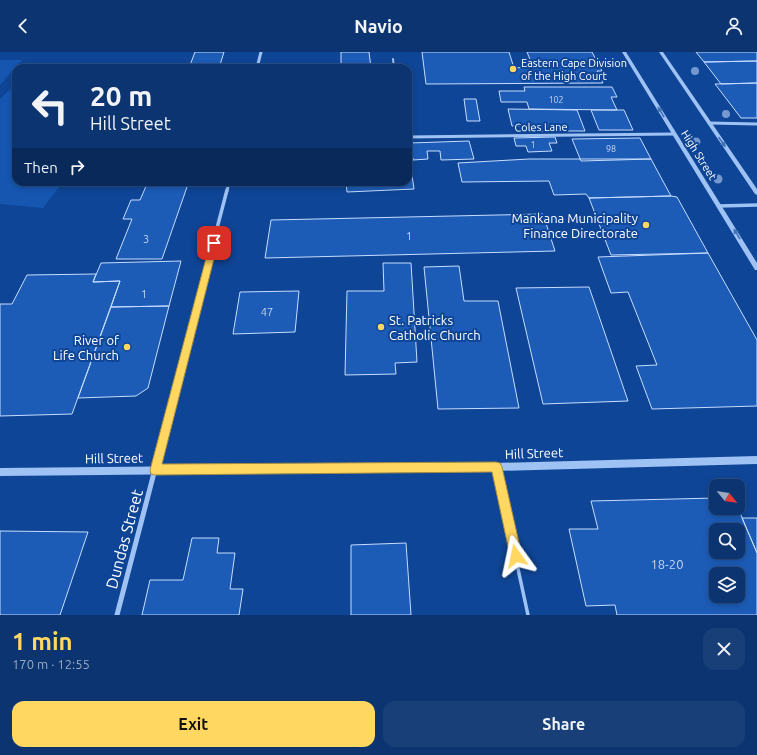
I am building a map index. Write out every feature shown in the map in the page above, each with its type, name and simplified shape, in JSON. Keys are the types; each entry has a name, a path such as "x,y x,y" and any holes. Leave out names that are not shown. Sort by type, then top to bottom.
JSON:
{"street":[{"path":"258,64 261,52"},
{"name":"High Street","path":"624,52 757,268"},
{"name":"High Street","path":"661,52 757,193"},
{"path":"709,123 757,124"},
{"name":"Coles Lane","path":"412,137 674,134"},
{"name":"Dundas Street","path":"117,615 228,186"},
{"path":"719,206 757,205"},
{"name":"Hill Street","path":"0,472 496,467 757,460"}],"lane":[{"path":"393,59 394,64"},
{"path":"496,467 528,615"}],"shaded area":[{"path":"0,60 22,60 18,64 12,64 12,71 0,85"},
{"path":"12,88 12,186 60,186 43,208 0,204 0,99"}],"building":[{"path":"195,52 224,52 220,64 190,64"},
{"path":"341,52 369,52 370,64 341,64"},
{"name":"Eastern Cape Division of the High Court","path":"422,52 509,52 514,68 533,67 527,52 592,52 602,71 597,71 603,83 426,84"},
{"path":"696,52 757,52 757,61 704,62"},
{"path":"757,61 757,83 721,84 704,62"},
{"path":"757,83 757,118 741,118 715,84"},
{"path":"524,87 612,87 617,97 611,97 617,110 529,109 527,102 501,102 499,91 525,91"},
{"path":"464,99 476,99 480,121 467,121"},
{"path":"508,109 577,110 585,131 528,131 527,126 512,126"},
{"path":"591,110 624,110 633,130 599,130"},
{"path":"555,137 557,143 549,143 552,151 528,152 526,146 516,146 514,138"},
{"path":"640,138 651,159 581,161 572,139"},
{"path":"469,141 474,159 441,160 440,151 427,151 428,159 413,160 412,143"},
{"path":"529,159 651,159 671,196 589,198 586,194 554,195 549,181 462,182 458,163"},
{"path":"412,175 414,189 347,192 346,186 412,186"},
{"path":"146,186 187,186 162,259 116,259 132,219 123,219 131,200 140,200"},
{"name":"Mankana Municipality Finance Directorate","path":"677,197 708,253 611,255 589,198"},
{"path":"543,214 555,251 265,258 271,220"},
{"path":"708,253 757,340 757,406 652,409 636,366 657,365 628,292 611,293 598,257"},
{"path":"181,261 169,306 111,307 120,281 93,282 101,263"},
{"name":"St. Patricks Catholic Church","path":"383,263 411,263 417,362 395,363 396,374 345,375 347,291 384,291"},
{"path":"459,266 464,301 498,301 519,408 438,409 424,267"},
{"path":"96,274 93,282 120,281 72,414 0,416 0,304 12,304 27,275"},
{"path":"589,287 628,401 543,404 516,288"},
{"path":"299,291 295,332 233,334 240,292"},
{"name":"River of Life Church","path":"169,306 148,388 136,396 78,398 111,307"},
{"path":"709,498 709,515 741,515 744,523 709,523 709,559 745,559 745,525 757,553 757,615 617,615 615,605 586,606 569,529 598,529 591,501"},
{"path":"742,518 757,518 757,553 745,523"},
{"path":"0,531 88,532 60,615 0,615"},
{"path":"192,538 219,538 217,553 235,553 230,589 243,589 239,615 142,615 150,580 183,580"},
{"path":"406,543 411,615 351,615 351,545"}],"place":[{"name":"Eastern Cape Division of the High Court","path":"513,69"},
{"name":"Mankana Municipality Finance Directorate","path":"646,225"},
{"name":"St. Patricks Catholic Church","path":"381,327"},
{"name":"River of Life Church","path":"127,347"}],"route":[{"path":"214,243 155,470 496,467 516,556"}]}
